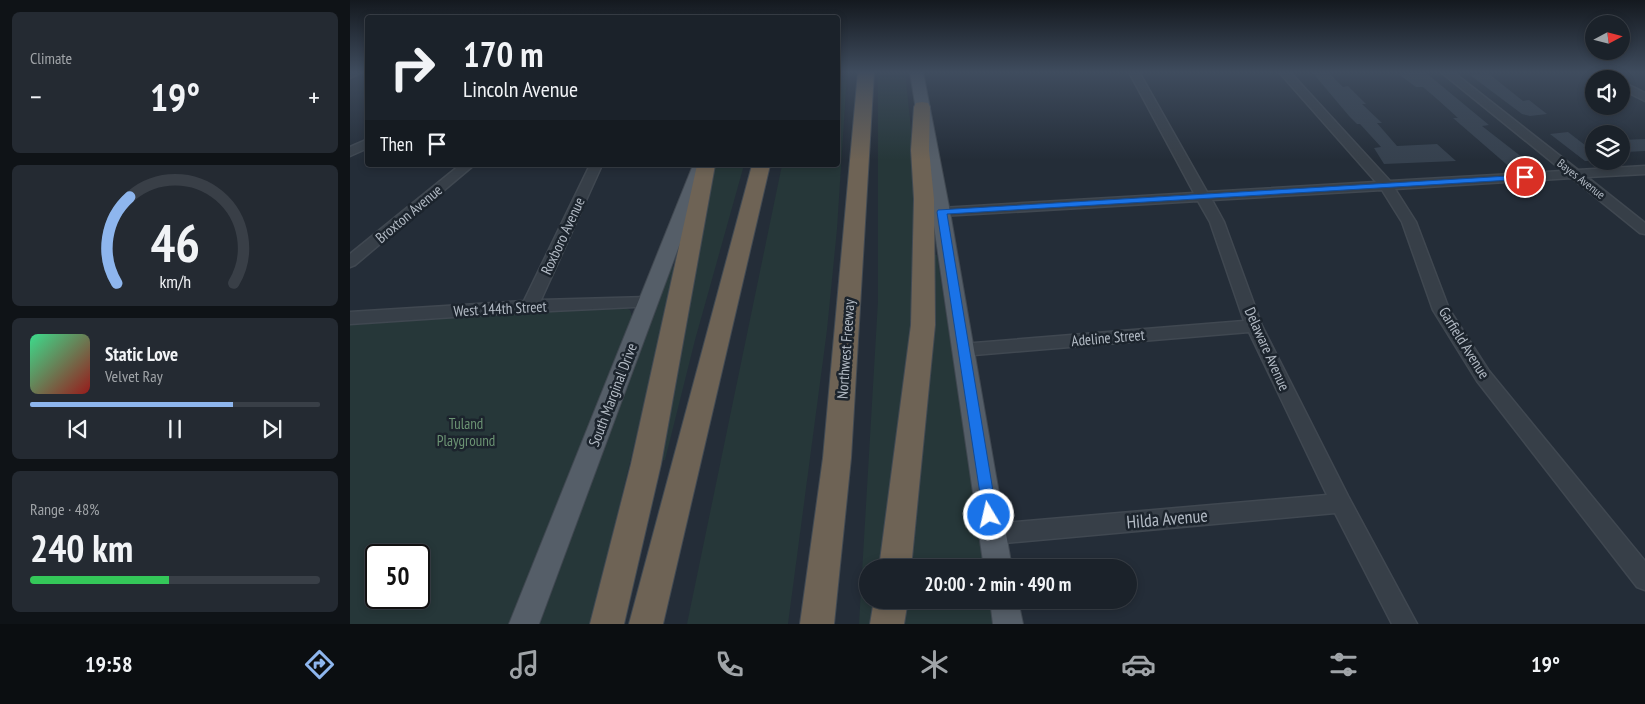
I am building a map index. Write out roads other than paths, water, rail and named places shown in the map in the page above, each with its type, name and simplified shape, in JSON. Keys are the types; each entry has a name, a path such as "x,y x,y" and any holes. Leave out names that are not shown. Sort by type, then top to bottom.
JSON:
{"highway":[{"name":"Northwest Freeway","path":"817,624 837,458 864,101"},
{"path":"896,559 923,325 924,199 920,150 922,106"},
{"path":"607,624 646,464 706,167"},
{"path":"646,624 760,167"},
{"path":"887,624 890,609"}],"main road":[{"path":"921,101 941,212 996,559"},
{"name":"South Marginal Drive","path":"524,624 700,167"},
{"path":"1006,609 1008,624"}],"street":[{"name":"Delaware Avenue","path":"1151,101 1204,195 1217,222 1254,326 1341,503 1405,624"},
{"name":"Garfield Avenue","path":"1311,101 1386,184 1409,222 1441,310 1483,376 1645,579"},
{"name":"Bayes Avenue","path":"1483,101 1645,230"},
{"path":"350,152 365,144"},
{"name":"Broxton Avenue","path":"350,262 466,167"},
{"name":"Roxboro Avenue","path":"530,306 595,167"},
{"path":"941,212 1645,170"},
{"name":"West 144th Street","path":"350,318 530,306 649,302"},
{"name":"Adeline Street","path":"962,350 1254,326"},
{"name":"Hilda Avenue","path":"992,534 1341,503"}],"park label":[{"name":"Tuland Playground","path":"466,432"}]}
